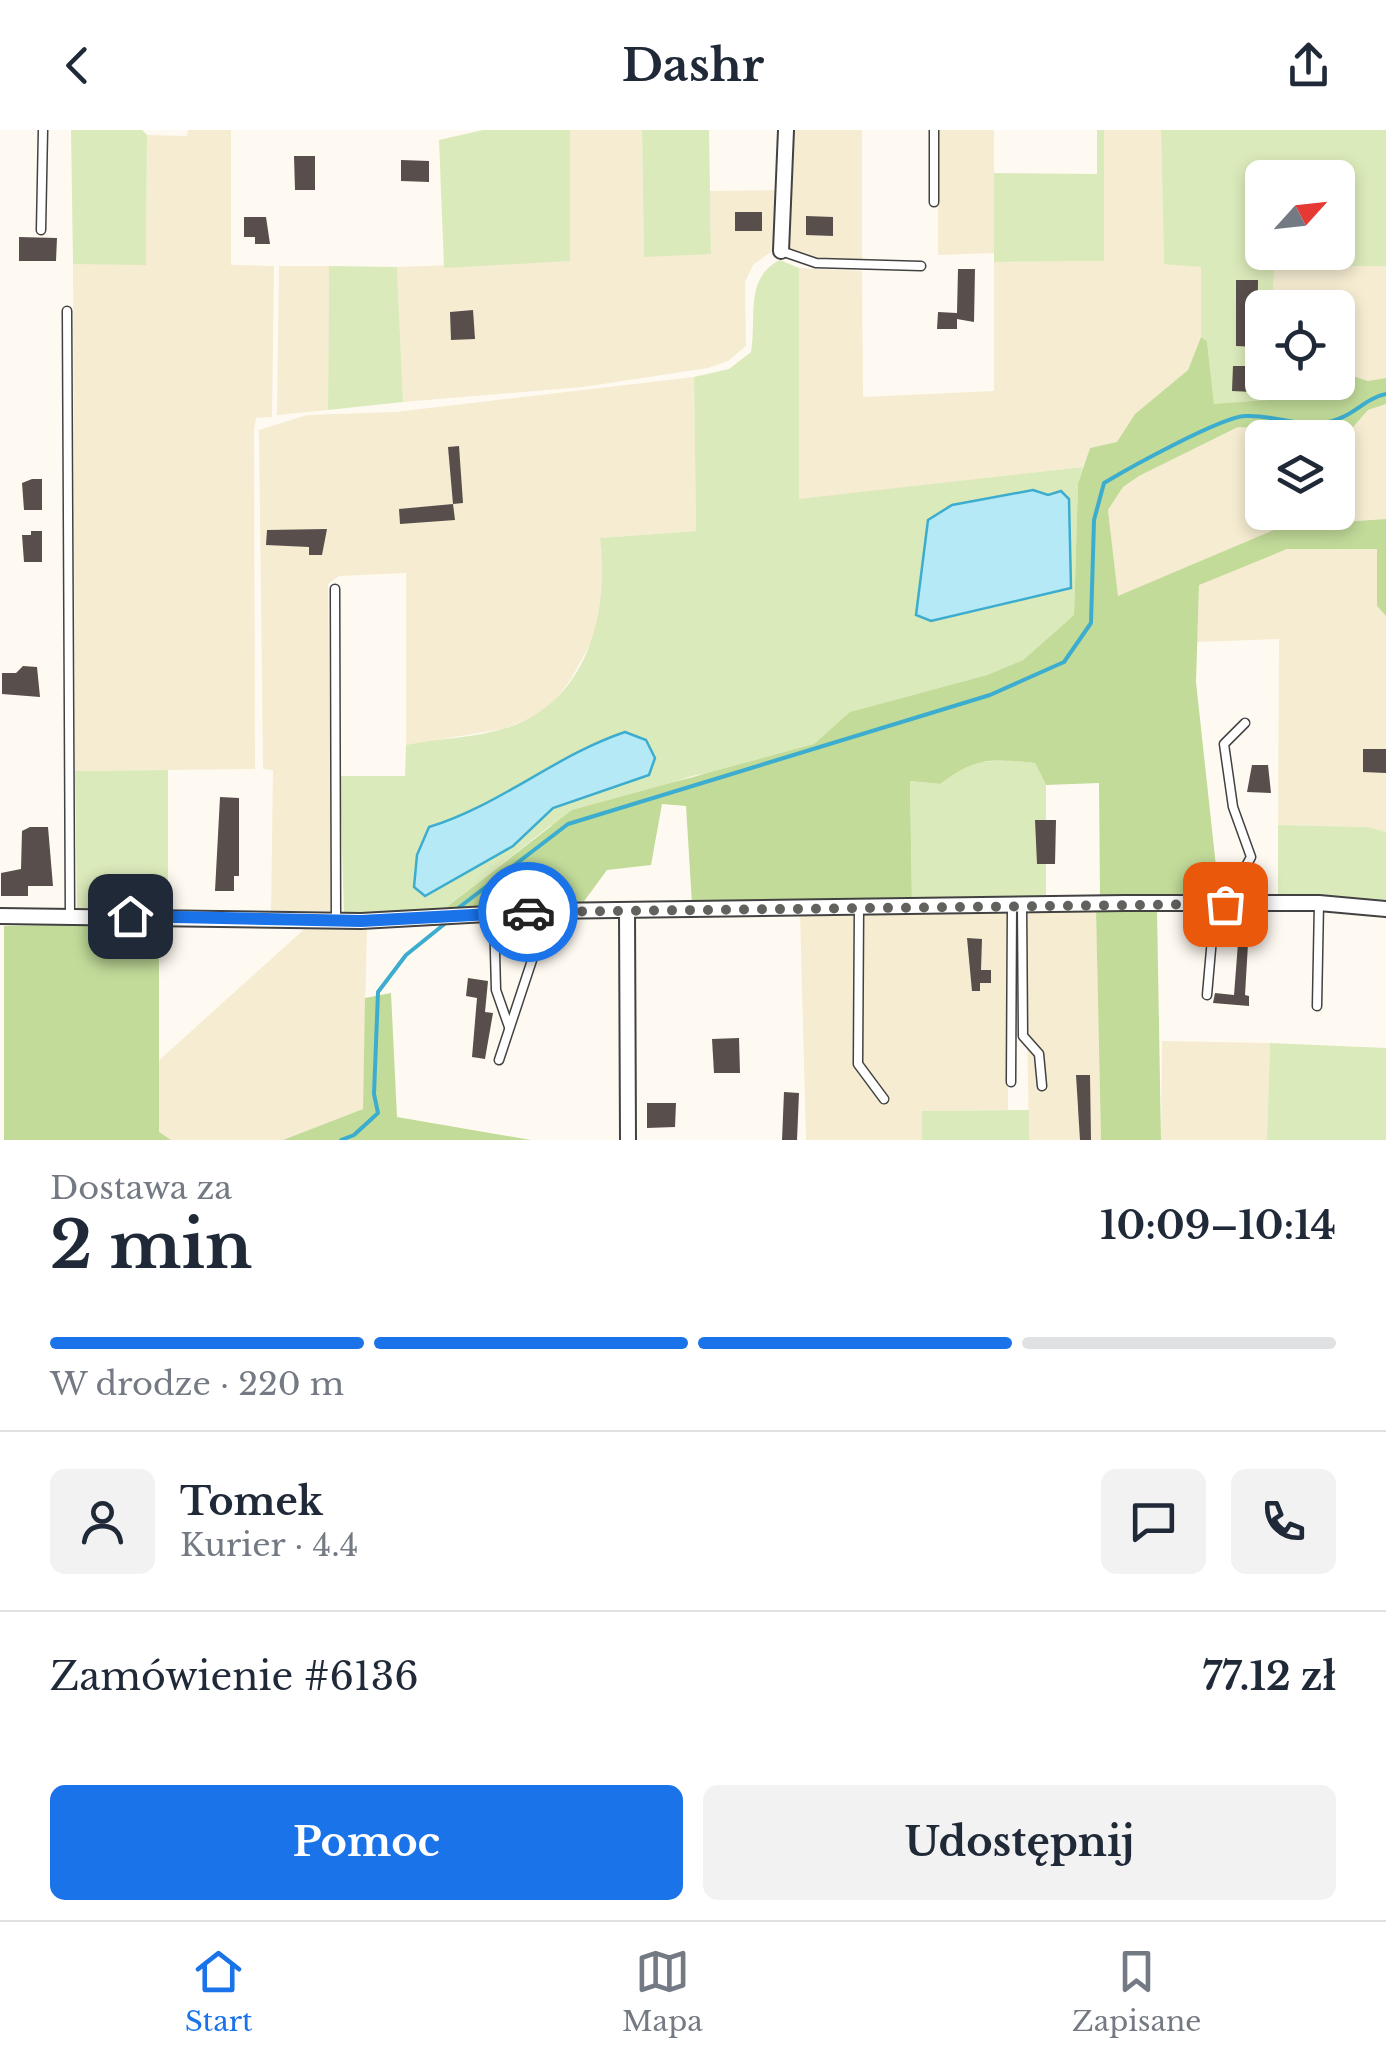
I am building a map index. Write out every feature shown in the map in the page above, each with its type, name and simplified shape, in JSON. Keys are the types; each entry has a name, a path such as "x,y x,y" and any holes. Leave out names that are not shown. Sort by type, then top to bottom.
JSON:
{"street":[{"path":"781,251 786,130"},
{"path":"0,916 336,920 628,910 1017,905 1318,904 1386,909"},
{"path":"628,910 628,1139"}],"lane":[{"path":"40,230 42,130"},
{"path":"934,130 934,202"},
{"path":"781,251 816,263 921,266"},
{"path":"67,311 70,914"},
{"path":"335,589 336,920"},
{"path":"1207,995 1220,904 1252,857 1233,807 1224,756 1224,744 1245,723"},
{"path":"1316,1006 1318,904"},
{"path":"1012,1082 1017,905"},
{"path":"1017,905 1024,1036 1039,1054 1042,1086"},
{"path":"859,908 858,1064 884,1099"},
{"path":"499,1060 544,924 544,912"},
{"path":"494,914 496,990 510,1028"}],"shaded area":[{"path":"188,130 231,130 231,265 274,266 272,417 256,418 254,430 255,769 75,771 73,264 146,264 147,135 187,136"},
{"path":"570,130 642,130 644,256 711,253 710,191 783,190 786,130 862,130 862,259 806,258 787,249 772,251 753,265 745,282 746,346 728,361 708,368 583,387 403,402 397,267 570,261"},
{"path":"938,130 994,130 994,253 938,255"},
{"path":"1104,130 1161,130 1164,263 1201,267 1201,337 1188,370 1135,414 1117,443 1090,448 1083,467 799,500 799,268 862,271 863,397 994,391 994,262 1104,261"},
{"path":"279,266 329,266 328,410 277,415"},
{"path":"1355,266 1386,266 1386,378 1368,381 1355,377 1355,290 1273,290 1274,270 1355,270"},
{"path":"694,377 696,531 600,538 605,577 597,632 571,679 546,712 503,729 406,745 406,573 339,576 328,584 332,911 271,911 273,770 263,769 259,430 307,415 395,412"},
{"path":"1386,404 1386,519 1355,521 1355,425 1368,410"},
{"path":"1238,427 1245,427 1245,530 1274,530 1118,597 1108,510 1123,487"},
{"path":"1287,549 1378,549 1377,606 1386,616 1386,832 1368,827 1278,825 1279,639 1197,642 1199,584"},
{"path":"1025,909 1096,910 1101,1140 1029,1140"},
{"path":"1007,911 1008,1110 922,1111 922,1140 806,1140 800,912"},
{"path":"310,924 367,924 363,1109 283,1140 171,1140 159,1133 156,1063"},
{"path":"1162,1041 1270,1043 1267,1140 1161,1140"}],"green space":[{"path":"71,130 142,130 147,135 146,265 73,264"},
{"path":"483,130 570,130 570,261 444,268 439,140"},
{"path":"642,130 709,130 711,254 644,257"},
{"path":"1097,130 1104,130 1104,261 994,262 994,173 1097,174"},
{"path":"1161,130 1386,130 1386,266 1355,266 1355,160 1245,160 1245,270 1274,270 1273,290 1245,290 1245,400 1274,400 1214,405 1207,341 1201,337 1201,267 1164,264"},
{"path":"780,260 799,268 799,499 1083,467 1078,483 1074,615 1023,660 987,675 851,712 814,744 739,768 692,776 550,826 444,909 344,915 340,776 405,776 406,745 506,728 534,716 574,677 596,624 601,596 600,538 696,531 694,377 729,369 751,352 757,288 761,277"},
{"path":"329,266 397,267 403,402 328,410"},
{"path":"1201,337 1207,341 1214,404 1355,400 1355,377 1368,381 1386,378 1386,404 1368,410 1355,425 1355,420 1245,420 1245,427 1238,427 1139,476 1123,487 1108,510 1118,596 1274,530 1355,530 1355,521 1386,519 1386,616 1377,606 1377,549 1287,549 1199,585 1196,682 1219,894 1203,898 1100,898 1099,783 1046,785 1035,763 995,761 964,768 940,784 910,781 912,903 692,904 686,806 662,804 651,865 607,870 582,904 444,909 572,810 814,744 850,712 987,675 1023,660 1074,615 1078,483 1090,448 1117,442 1135,414 1188,370"},
{"path":"968,763 1035,763 1046,785 1046,898 912,903 910,781 940,784"},
{"path":"168,770 168,907 77,909 75,771"},
{"path":"1278,825 1368,827 1386,832 1386,902 1278,895"},
{"path":"1157,909 1161,1140 1101,1140 1096,910"},
{"path":"159,923 159,1132 171,1140 4,1140 4,926"},
{"path":"391,993 397,1117 531,1140 283,1140 363,1109 365,998"},
{"path":"1270,1043 1386,1048 1386,1140 1267,1140"},
{"path":"1029,1110 1029,1140 922,1140 922,1111"}],"water":[{"path":"1033,490 1048,495 1061,491 1069,499 1071,588 931,621 916,615 928,520 952,505"},
{"path":"625,732 646,740 655,758 649,775 553,808 513,846 425,896 414,887 417,855 429,827 479,807 575,754"}],"building":[{"path":"294,156 315,156 315,190 295,190"},
{"path":"401,160 429,161 429,182 401,181"},
{"path":"735,212 762,212 762,231 735,231"},
{"path":"806,216 833,217 833,236 806,235"},
{"path":"244,217 266,217 270,244 255,244 255,237 244,237"},
{"path":"19,237 57,238 56,261 19,261"},
{"path":"958,269 975,269 974,322 957,319 957,329 937,329 938,312 957,313"},
{"path":"1236,280 1258,280 1258,290 1245,290 1245,346 1236,346"},
{"path":"473,310 475,339 451,340 450,312"},
{"path":"1233,366 1245,366 1245,392 1232,391"},
{"path":"459,446 463,503 453,504 448,447"},
{"path":"42,479 42,510 24,510 22,483"},
{"path":"453,504 455,520 400,524 399,509"},
{"path":"327,529 322,555 309,555 309,547 266,545 267,530"},
{"path":"31,531 42,531 42,562 24,562 22,535 31,535"},
{"path":"23,666 37,667 40,697 2,694 2,673 16,673"},
{"path":"1363,749 1386,749 1386,773 1363,772"},
{"path":"1252,765 1268,765 1271,793 1247,792"},
{"path":"220,797 239,798 239,876 234,876 234,891 215,891"},
{"path":"1035,820 1056,820 1055,864 1037,864"},
{"path":"48,827 53,886 28,886 28,896 1,896 1,873 21,869 22,831"},
{"path":"967,938 982,939 981,970 991,970 991,983 980,983 980,991 972,991"},
{"path":"1238,943 1248,944 1245,995 1249,996 1249,1006 1213,1003 1215,993 1234,995"},
{"path":"468,978 488,981 485,1012 493,1013 485,1059 472,1057 477,998 466,996"},
{"path":"739,1038 740,1073 714,1073 712,1039"},
{"path":"1076,1075 1090,1075 1091,1140 1080,1140"},
{"path":"784,1092 799,1093 797,1140 782,1140"},
{"path":"647,1103 676,1103 675,1127 647,1128"}],"waterway":[{"path":"457,909 568,824 990,695 1064,662 1091,623 1094,520 1104,483 1175,444 1233,419 1257,416 1326,423 1386,394"},
{"path":"341,1140 354,1135 378,1113 374,1094 378,992 406,955 447,922"}],"way so far":[{"path":"528,912 1225,904"}],"route":[{"path":"130,916 361,921 528,912"}]}
